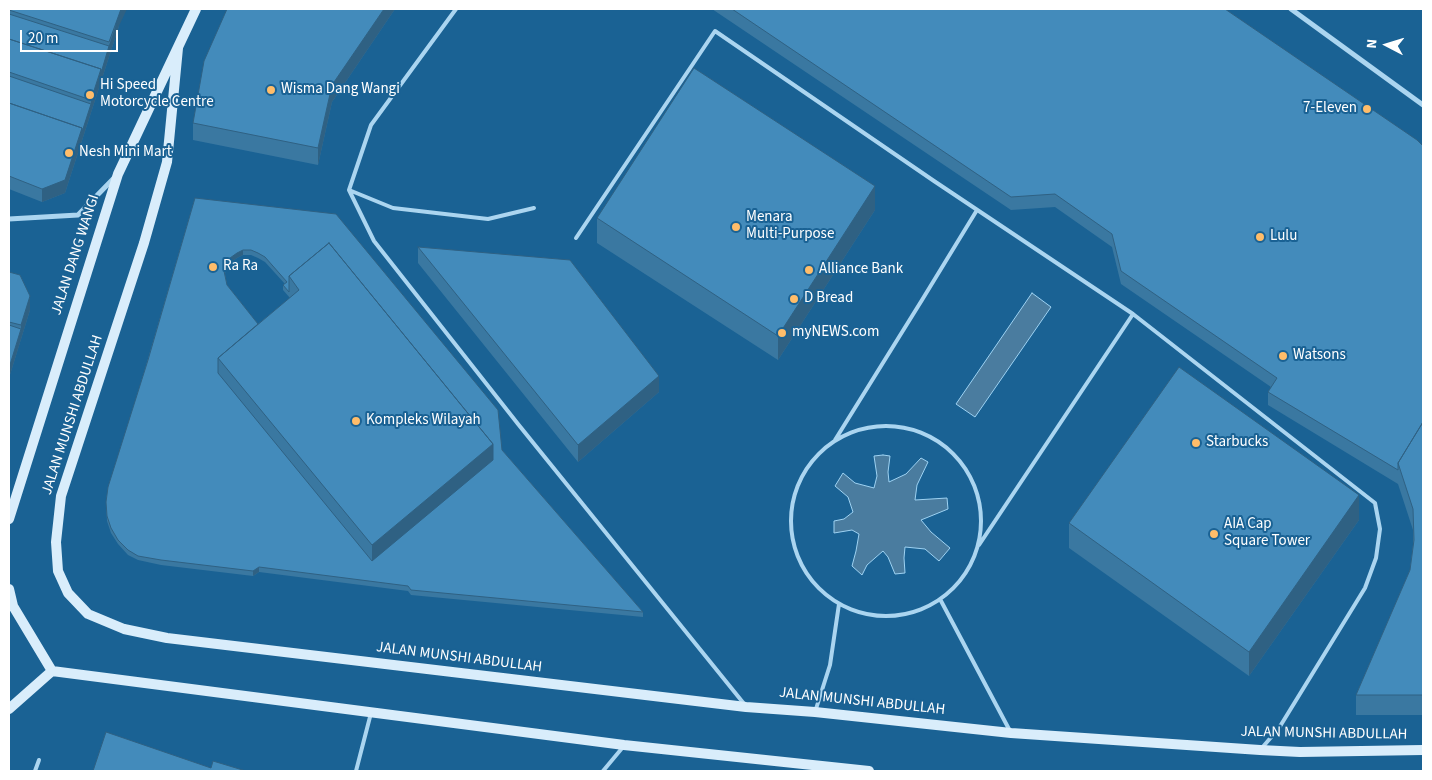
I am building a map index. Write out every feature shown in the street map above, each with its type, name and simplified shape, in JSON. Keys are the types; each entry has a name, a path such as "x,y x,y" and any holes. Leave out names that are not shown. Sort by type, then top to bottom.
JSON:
{"street":[{"name":"JALAN DANG WANGI","path":"9,519 118,174 196,9"},
{"path":"1290,9 1423,105"},
{"name":"JALAN MUNSHI ABDULLAH","path":"178,48 166,162 144,243 61,496 56,542 58,571 68,593 88,614 124,629 167,638 746,707 815,712 1011,732 1260,750 1300,752 1423,750"},
{"path":"9,219 78,215 118,174"},
{"path":"9,588 13,606 52,670"},
{"path":"9,709 52,670 624,745 864,771"}],"lane":[{"path":"456,9 371,125 349,190 374,241 518,424 746,707"},
{"path":"576,238 715,31 1133,314 1375,503 1380,529 1376,558 1365,588 1279,728 1260,750"},
{"path":"349,190 393,208 488,219 534,208"},
{"path":"977,210 834,440 811,462 795,491 791,524 797,556 814,584 839,604 864,614 890,616 916,612 940,600 964,576 978,547 1133,314"},
{"path":"834,440 865,428 897,426 928,435 955,455 973,482 981,514 978,547"},
{"path":"940,600 1011,732"},
{"path":"815,712 830,665 839,604"},
{"path":"356,771 372,712"},
{"path":"603,771 624,745"},
{"path":"35,771 39,760"}],"water":[{"path":"1032,293 1051,307 975,417 956,404"},
{"path":"874,456 890,456 889,482 906,474 921,458 928,462 917,485 915,500 947,498 948,509 921,520 931,532 950,548 939,561 925,549 905,547 905,573 895,574 888,557 883,551 867,565 862,575 852,566 859,534 852,530 834,533 834,521 844,519 853,512 848,497 835,486 843,473 855,483 874,488 877,476"}],"building":[{"path":"9,9 121,9 109,42"},
{"name":"Wisma Dang Wangi","path":"227,9 384,9 332,85 318,148 193,123 204,61"},
{"name":"Lulu","path":"732,9 1225,9 1417,140 1423,146 1423,422 1398,463 1398,470 1268,392 1277,378 1121,271 1112,234 1055,194 1011,197"},
{"path":"9,14 109,46 101,73 101,69 9,39"},
{"path":"9,39 101,69 91,100 9,72"},
{"name":"Menara Multi-Purpose","path":"694,68 875,186 778,336 597,218"},
{"path":"9,76 91,104 82,132 82,128 9,103"},
{"path":"9,103 82,128 65,180 42,189 9,176"},
{"path":"195,198 336,214 498,410 502,450 643,612 411,590 408,586 259,567 253,571 138,556 128,550 118,540 107,516 106,502 108,487 148,360","holes":["329,243 493,444 493,460 372,561 218,373 218,358 258,324 227,285 224,271 230,258 243,250 251,250 265,257 287,282 283,285 289,292 289,276"]},
{"name":"Kompleks Wilayah","path":"329,243 493,444 372,545 218,358 299,290 289,276"},
{"path":"418,247 570,260 659,376 578,445"},
{"path":"9,272 20,275 30,296 21,325 9,322"},
{"path":"9,325 21,329 9,368"},
{"name":"AIA Cap Square Tower","path":"1179,367 1359,495 1249,652 1069,523"},
{"path":"1423,422 1423,695 1356,695 1410,570 1414,540 1413,509 1398,463"},
{"path":"106,732 211,768 213,761 246,771 93,771"}],"place":[{"name":"Wisma Dang Wangi","path":"271,90"},
{"name":"Hi Speed Motorcycle Centre","path":"90,95"},
{"name":"7-Eleven","path":"1367,109"},
{"name":"Nesh Mini Mart","path":"69,153"},
{"name":"Menara Multi-Purpose","path":"736,227"},
{"name":"Lulu","path":"1260,237"},
{"name":"Ra Ra","path":"213,267"},
{"name":"Alliance Bank","path":"809,270"},
{"name":"D Bread","path":"794,299"},
{"name":"myNEWS.com","path":"782,333"},
{"name":"Watsons","path":"1283,356"},
{"name":"Kompleks Wilayah","path":"356,421"},
{"name":"Starbucks","path":"1196,443"},
{"name":"AIA Cap Square Tower","path":"1214,534"}]}
